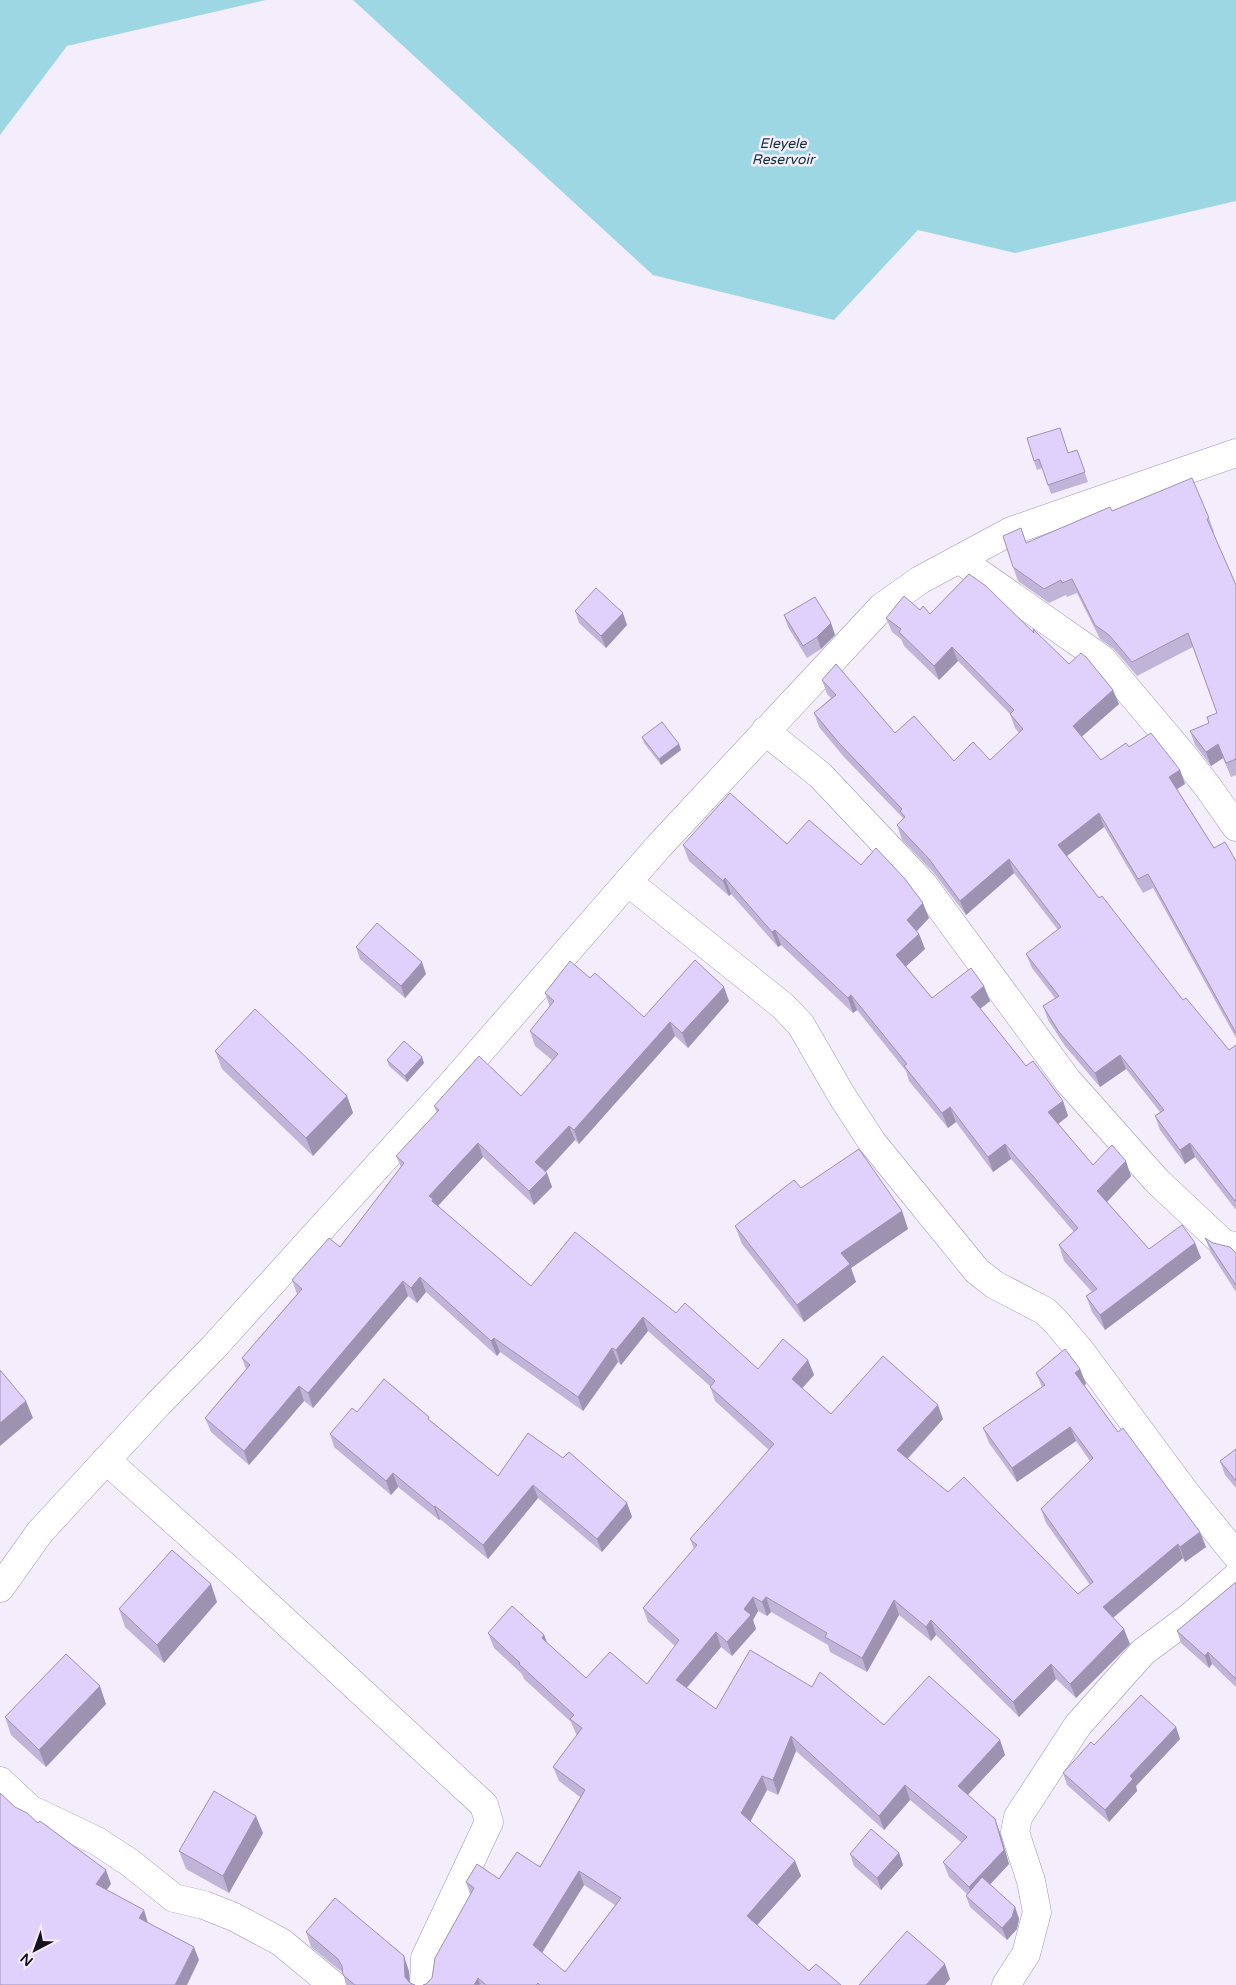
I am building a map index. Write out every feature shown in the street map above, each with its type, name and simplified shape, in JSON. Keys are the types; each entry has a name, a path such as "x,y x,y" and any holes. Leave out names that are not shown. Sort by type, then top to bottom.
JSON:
{"street":[{"path":"0,1588 40,1532 213,1348 450,1086 628,882 765,731 882,607 920,580 1011,531 1236,453"},
{"path":"959,558 1102,659 1182,754 1236,827"},
{"path":"765,731 820,776 923,884 1068,1081 1157,1181 1223,1243 1236,1247"},
{"path":"628,882 783,1006 801,1026 842,1096 872,1142 971,1263 995,1285 1045,1312 1057,1323 1083,1354 1185,1492 1236,1555"},
{"path":"106,1460 242,1581 484,1805 489,1822 425,1958 424,1985"},
{"path":"1006,1985 1026,1954 1037,1912 1032,1881 1015,1832 1018,1817 1078,1725 1143,1652 1190,1617 1236,1577"},
{"path":"0,1781 30,1809 97,1841 128,1862 174,1898 234,1917 281,1942 333,1985"}],"water":[{"path":"0,0 266,0 67,46 0,135"},
{"name":"Eleyele Reservoir","path":"353,0 1236,0 1236,201 1015,253 918,230 834,320 653,275"}],"building":[{"path":"1060,428 1068,453 1077,450 1085,472 1048,485 1039,459 1034,461 1027,438"},
{"path":"1192,478 1209,518 1207,519 1236,585 1236,759 1226,763 1218,744 1206,752 1190,731 1209,723 1207,717 1217,713 1188,633 1132,662 1109,635 1095,625 1072,579 1062,583 1061,580 1044,589 1013,567 1003,536 1021,528 1026,543 1110,507 1112,511"},
{"path":"969,574 986,586 1069,664 1081,653 1086,657 1113,690 1073,726 1101,760 1126,743 1129,747 1151,733 1180,770 1169,777 1214,848 1225,842 1236,861 1236,1033 1148,874 1138,879 1099,813 1058,845 1099,898 1102,896 1183,1000 1186,998 1229,1050 1236,1045 1235,1201 1190,1143 1180,1150 1155,1116 1164,1110 1120,1055 1095,1073 1059,1032 1043,1006 1059,996 1026,954 1061,927 1009,859 960,901 929,859 897,825 905,817 900,811 902,809 839,743 814,713 836,695 822,680 836,664 895,733 914,716 954,761 973,742 990,760 1023,729 1010,714 1014,710 952,647 934,666 899,632 901,629 886,618 904,596 920,610 923,606 930,614"},
{"path":"596,588 623,613 601,636 575,611"},
{"path":"815,597 831,623 817,637 803,646 784,615"},
{"path":"662,722 679,744 659,759 642,737"},
{"path":"730,793 787,844 809,820 861,865 876,848 905,879 923,903 907,920 919,934 896,955 932,998 971,968 984,986 971,997 1026,1066 1033,1061 1063,1101 1048,1112 1093,1165 1112,1145 1126,1161 1097,1191 1149,1249 1182,1225 1195,1243 1100,1315 1086,1296 1097,1289 1059,1245 1078,1228 1005,1144 988,1157 950,1107 942,1113 904,1066 907,1064 851,995 848,998 775,930 772,932 725,878 723,881 683,845"},
{"path":"377,923 422,962 401,986 356,947"},
{"path":"695,960 724,987 682,1033 670,1022 574,1130 569,1126 535,1162 547,1173 529,1191 478,1143 429,1196 433,1199 432,1201 531,1286 575,1232 676,1313 685,1303 758,1369 783,1339 808,1360 792,1379 831,1414 883,1356 938,1405 897,1450 948,1492 964,1477 1078,1594 1093,1582 1041,1509 1093,1458 1070,1427 1012,1468 983,1428 1045,1385 1036,1373 1065,1349 1080,1369 1075,1373 1118,1432 1123,1428 1200,1532 1180,1547 1178,1544 1103,1607 1124,1629 1070,1684 1051,1664 1013,1702 931,1620 926,1627 894,1600 862,1658 825,1637 827,1633 766,1597 762,1602 753,1597 744,1609 751,1615 727,1642 716,1632 676,1680 716,1709 750,1650 812,1687 820,1672 884,1725 929,1676 1000,1740 958,1786 995,1819 1004,1850 969,1887 943,1862 967,1837 905,1785 879,1816 791,1736 773,1780 762,1776 741,1813 795,1861 747,1916 809,1971 816,1964 841,1985 540,1985 538,1983 536,1985 486,1985 478,1978 474,1985 423,1985 432,1978 435,1958 474,1888 466,1882 477,1864 499,1879 517,1852 540,1867 585,1790 553,1767 582,1728 570,1719 574,1715 488,1633 512,1606 544,1635 542,1638 586,1678 610,1652 647,1684 679,1640 643,1608 697,1545 690,1539 774,1444 710,1387 715,1381 643,1317 616,1350 612,1348 578,1397 494,1338 491,1341 420,1277 411,1288 403,1281 308,1393 299,1386 244,1451 205,1418 250,1365 242,1358 302,1289 292,1280 329,1238 340,1247 404,1163 396,1156 439,1110 434,1106 479,1056 521,1096 558,1054 530,1031 554,1001 545,993 570,961 590,978 595,973 644,1017","holes":["579,1871 621,1898 565,1972 533,1945"]},
{"path":"255,1009 347,1096 306,1138 215,1051"},
{"path":"404,1041 422,1057 405,1076 387,1060"},
{"path":"859,1149 902,1211 841,1253 850,1264 797,1305 735,1226 794,1180 801,1188"},
{"path":"1205,1238 1213,1243 1230,1247 1236,1253 1236,1285"},
{"path":"0,1370 26,1401 0,1423"},
{"path":"384,1379 429,1417 428,1419 498,1476 528,1433 563,1458 569,1452 627,1503 597,1539 533,1485 483,1545 393,1473 386,1481 330,1434 352,1408 357,1412"},
{"path":"1236,1449 1236,1481 1220,1461"},
{"path":"172,1550 211,1584 157,1645 119,1609"},
{"path":"1236,1582 1236,1679 1208,1652 1205,1656 1177,1631"},
{"path":"66,1654 100,1686 39,1750 5,1717"},
{"path":"1141,1695 1176,1727 1130,1776 1133,1779 1105,1810 1063,1773 1091,1742 1094,1745"},
{"path":"214,1791 256,1816 223,1876 179,1851"},
{"path":"0,1793 15,1807 27,1813 38,1823 40,1821 106,1870 96,1884 144,1910 139,1918 194,1947 175,1985 0,1985"},
{"path":"871,1829 899,1853 877,1878 850,1854"},
{"path":"982,1877 1015,1907 1012,1917 1002,1928 966,1896"},
{"path":"335,1898 404,1956 405,1977 410,1983 415,1985 355,1985 343,1975 342,1966 338,1959 306,1932"},
{"path":"907,1931 945,1964 926,1985 859,1985"}]}
